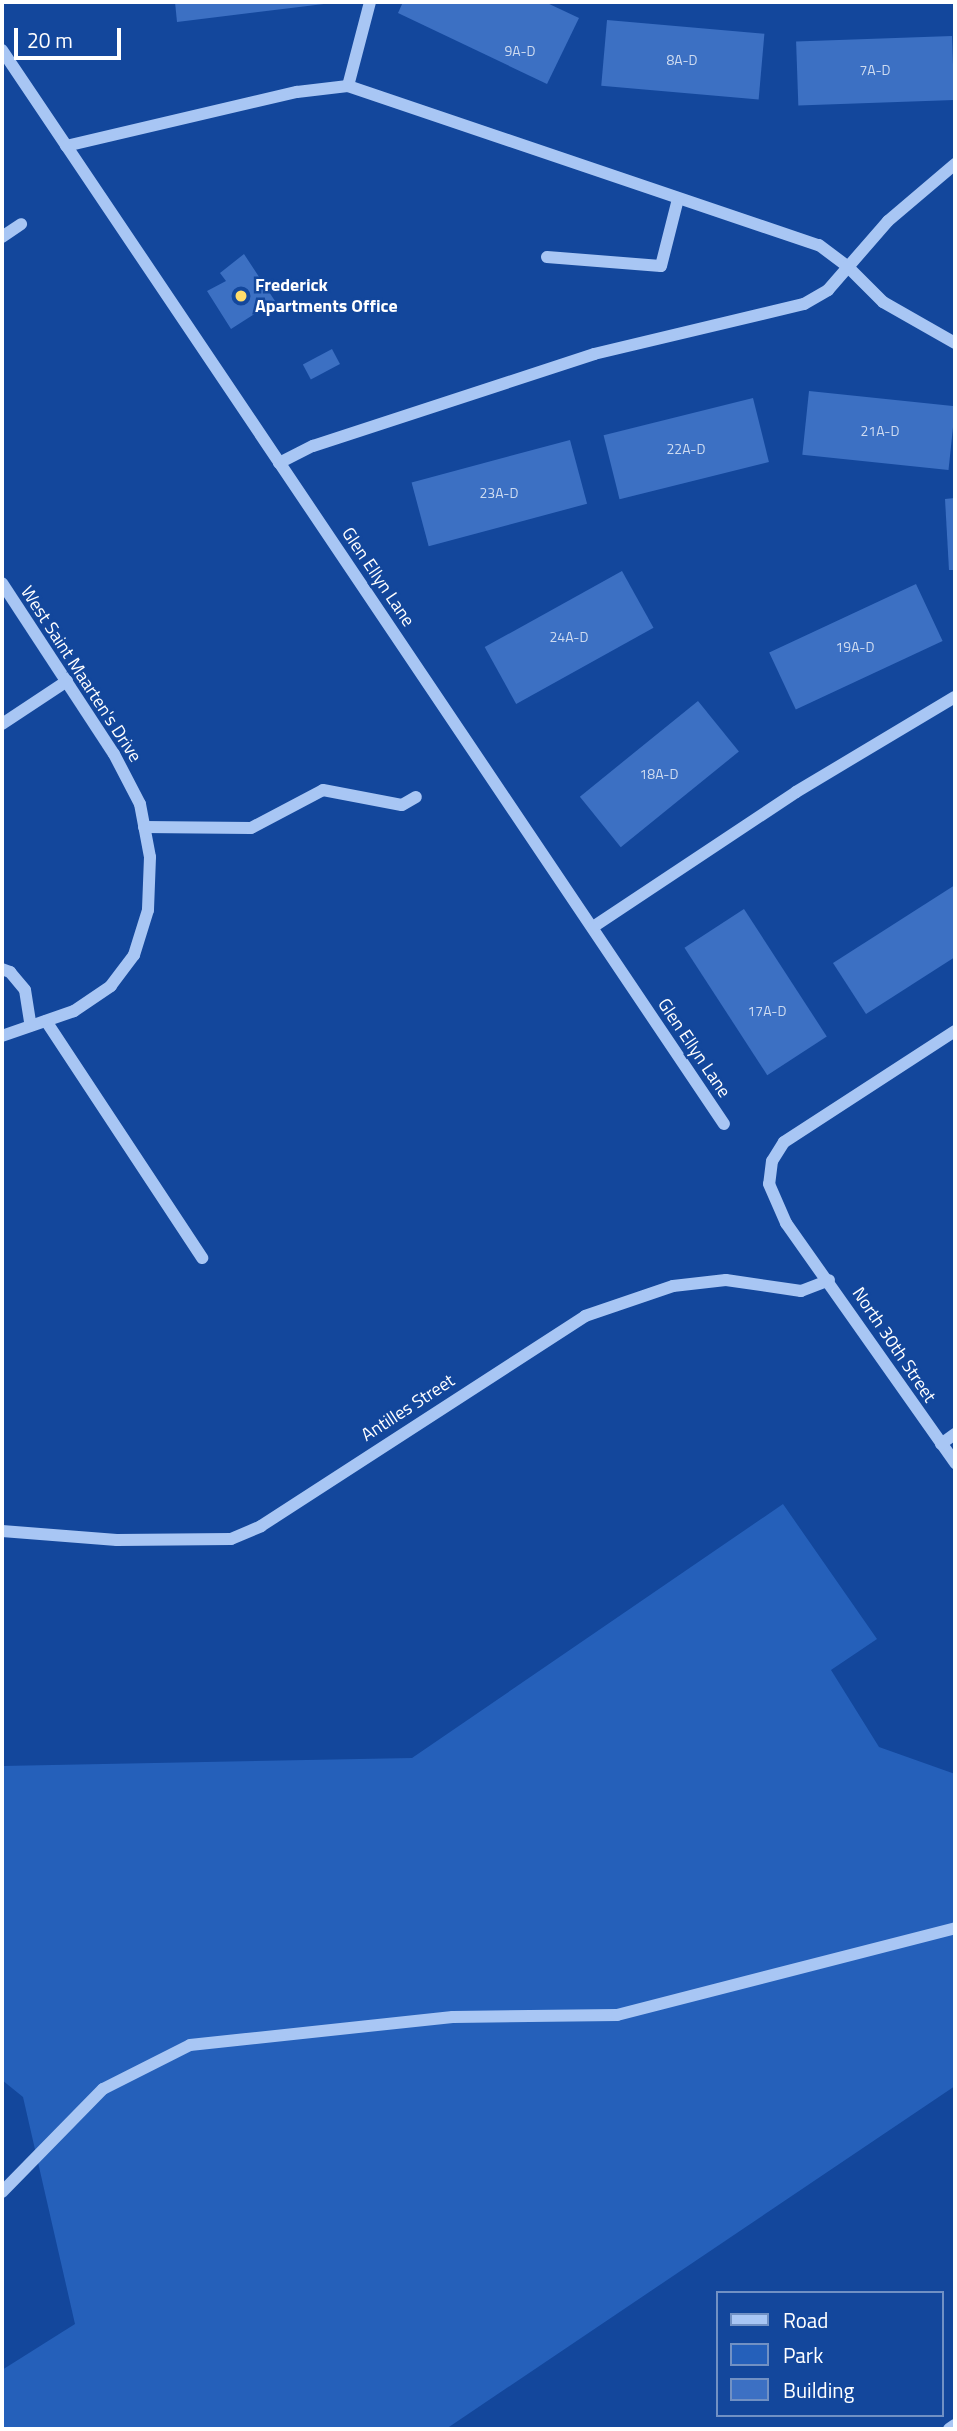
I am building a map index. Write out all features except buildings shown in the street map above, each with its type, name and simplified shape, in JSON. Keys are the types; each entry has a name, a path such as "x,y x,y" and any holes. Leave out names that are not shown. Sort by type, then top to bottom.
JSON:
{"street":[{"path":"348,86 370,2"},
{"name":"Glen Ellyn Lane","path":"2,50 724,1124"},
{"path":"66,146 297,92 348,86 819,245 847,266 883,302 955,343"},
{"path":"279,463 325,442 594,354 804,304 828,290 888,221 955,164"},
{"path":"547,257 661,266 678,199"},
{"path":"2,237 21,224"},
{"name":"West Saint Maarten's Drive","path":"2,583 6,598 67,681 114,754 140,804 150,857 148,910 134,955 110,986 74,1012 2,1035"},
{"path":"2,724 67,681"},
{"path":"593,927 796,792 955,697"},
{"path":"144,827 251,828 323,790 402,805 416,797"},
{"path":"2,969 25,990 31,1026"},
{"path":"46,1021 202,1258"},
{"name":"North 30th Street","path":"955,1031 784,1142 772,1161 769,1184 786,1223 829,1280 955,1463"},
{"name":"Antilles Street","path":"2,1531 117,1540 230,1539 261,1526 585,1316 673,1286 726,1280 801,1291 829,1280"},
{"path":"941,1444 955,1434"},
{"path":"2,2192 103,2089 190,2045 453,2017 617,2015 955,1928"},
{"path":"949,2429 955,2425"}],"green space":[{"path":"783,1504 877,1639 831,1670 879,1747 955,1774 955,2086 446,2429 2,2429 2,2370 75,2324 23,2097 2,2080 2,1766 412,1758"}],"place":[{"name":"Frederick Apartments Office","path":"241,296"}]}
